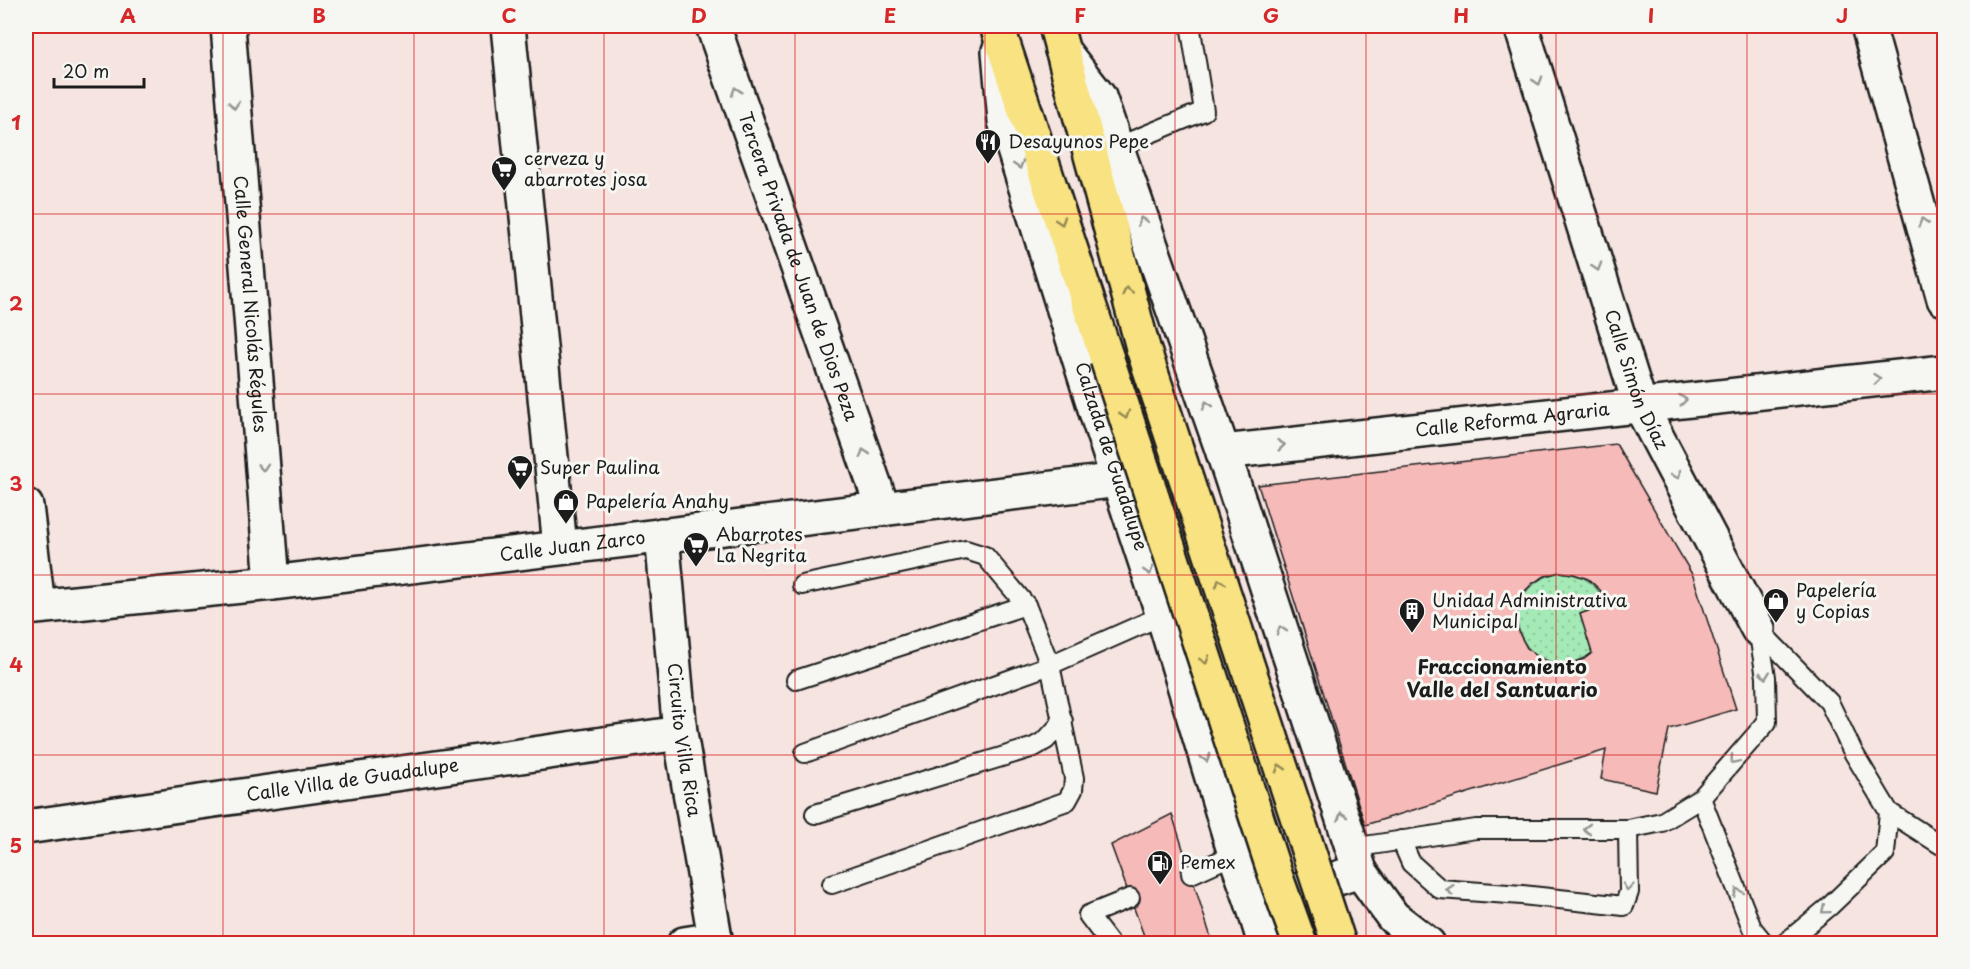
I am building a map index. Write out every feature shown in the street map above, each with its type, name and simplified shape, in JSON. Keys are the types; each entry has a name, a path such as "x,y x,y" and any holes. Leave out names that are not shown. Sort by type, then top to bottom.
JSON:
{"main road":[{"name":"Calzada de Guadalupe","path":"997,26 1300,944"},
{"path":"1059,38 1143,348 1339,944"}],"street":[{"name":"Calle General Nicolás Régules","path":"228,26 272,582"},
{"path":"508,26 561,547"},
{"name":"Tercera Privada de Juan de Dios Peza","path":"713,26 883,509"},
{"name":"Calzada de Guadalupe","path":"997,26 1005,121 1097,415 1163,615 1265,944"},
{"name":"Calle Simón Díaz","path":"1521,26 1640,405 1758,629"},
{"path":"1868,26 1944,299"},
{"path":"1059,38 1100,97 1223,452 1356,860 1393,917 1428,944"},
{"name":"Calle Reforma Agraria","path":"1223,452 1944,372"},
{"name":"Calle Juan Zarco","path":"32,607 272,582 1119,480"},
{"path":"26,506 32,607"},
{"name":"Circuito Villa Rica","path":"662,535 680,733 705,942"},
{"name":"Calle Villa de Guadalupe","path":"26,827 680,733"},
{"path":"1245,881 1356,860"}],"lane":[{"path":"1117,147 1204,111 1191,30 1188,26"},
{"path":"802,585 966,550 985,556 1026,605 1050,665 1074,777 1073,790 1067,801 832,884"},
{"path":"796,680 1026,605"},
{"path":"806,753 1050,665 1163,615"},
{"path":"1758,629 1829,702 1853,752 1889,812 1941,845"},
{"name":"Calle Simón Díaz","path":"1701,798 1767,722 1766,677 1758,629"},
{"path":"815,814 1034,747 1046,740 1063,722"},
{"path":"1356,860 1401,840 1476,829 1628,829 1662,822 1701,798 1752,928 1765,944"},
{"path":"1784,944 1830,906 1885,853 1889,812"},
{"path":"1401,840 1412,863 1440,889 1624,906 1629,892 1628,829"},
{"path":"1191,874 1245,881"},
{"path":"1110,944 1088,915 1130,898"}],"green space":[{"path":"1560,572 1576,575 1588,581 1598,590 1607,604 1580,614 1592,653 1570,663 1550,662 1533,653 1522,637 1517,619 1521,600 1535,583"}],"building":[{"name":"Unidad Administrativa Municipal","path":"1616,444 1693,576 1736,709 1669,729 1656,791 1601,779 1606,750 1365,825 1258,485","holes":["1560,572 1588,579 1600,590 1607,604 1580,614 1592,653 1584,659 1569,664 1553,663 1538,657 1527,648 1516,621 1518,607 1523,593 1533,583 1545,576"]},
{"name":"Pemex","path":"1172,814 1213,944 1147,944 1111,845"}],"place":[{"name":"Desayunos Pepe","path":"988,165"},
{"name":"cerveza y abarrotes josa","path":"504,192"},
{"name":"Super Paulina","path":"520,491"},
{"name":"Papelería Anahy","path":"566,525"},
{"name":"Abarrotes La Negrita","path":"696,568"},
{"name":"Papelería y Copias","path":"1776,624"},
{"name":"Unidad Administrativa Municipal","path":"1412,634"},
{"name":"Pemex","path":"1160,886"}],"district":[{"name":"Fraccionamiento Valle del Santuario","path":"1502,678"}]}
